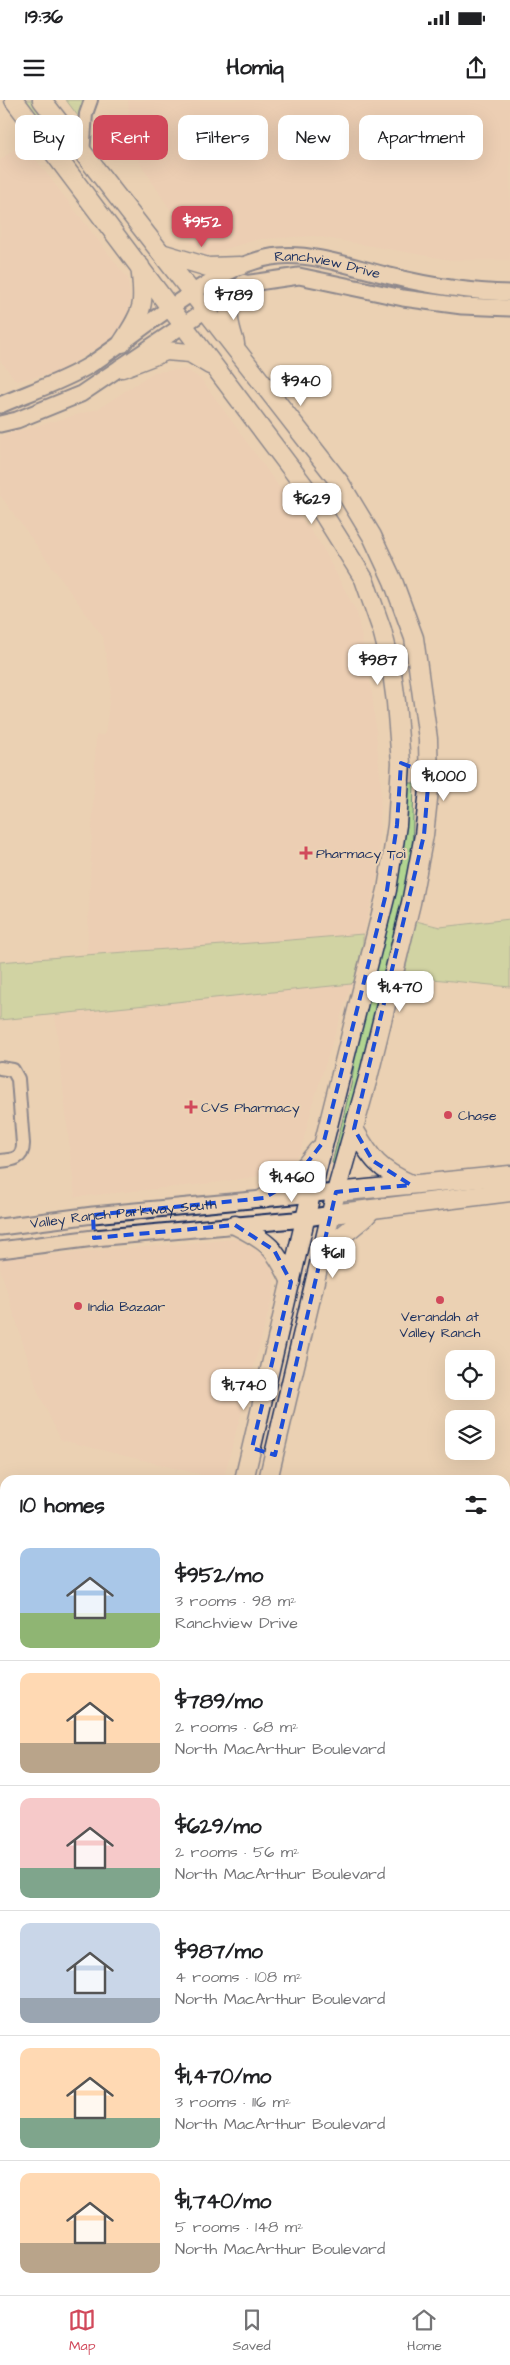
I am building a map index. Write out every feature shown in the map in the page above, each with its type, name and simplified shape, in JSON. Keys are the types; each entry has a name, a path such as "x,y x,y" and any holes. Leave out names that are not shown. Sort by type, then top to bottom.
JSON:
{"main road":[{"path":"14,100 314,499 364,579 382,630 391,665 401,763 397,825 387,890 311,1194 245,1475"},
{"path":"42,100 53,115"},
{"path":"83,154 340,483 372,536 393,581 414,638 429,754 424,835 411,903 354,1129 336,1192 269,1475"},
{"path":"161,253 208,266 240,266"},
{"path":"122,343 141,315 143,294 140,266"},
{"path":"238,353 228,322 229,305 244,284"},
{"path":"122,368 166,351 190,354 216,369"},
{"path":"401,763 429,754"},
{"path":"401,763 429,774"},
{"path":"354,1129 373,1161 384,1171 411,1185"},
{"path":"264,1198 293,1182 324,1141"},
{"path":"336,1192 510,1175"},
{"path":"332,1214 510,1192"},
{"path":"320,1263 337,1240 372,1209"},
{"path":"235,1225 256,1236 274,1250 291,1282"},
{"path":"252,1448 275,1455"}],"street":[{"path":"83,154 86,114 92,100"},
{"name":"Ranchview Drive","path":"0,405 88,366 192,294 240,266 257,260 278,256 295,256 346,265 452,289 510,293"},
{"name":"Ranchview Drive","path":"0,424 17,420 66,401 122,368 204,309 244,284 299,276 403,298 462,306 510,308"},
{"path":"0,1068 13,1070 18,1079 23,1150 14,1160 0,1162"},
{"name":"Valley Ranch Parkway South","path":"0,1227 94,1215 336,1192"},
{"name":"Valley Ranch Parkway South","path":"0,1250 94,1238 306,1219 332,1214"},
{"path":"94,1215 94,1238"}],"highlighted area":[{"path":"401,763 429,774 424,835 354,1129 373,1161 411,1185 336,1192 275,1455 252,1448 291,1282 274,1250 235,1225 94,1238 93,1215 264,1198 293,1181 324,1141 387,890 397,825"}],"shaded area":[{"path":"128,100 510,100 510,260 451,260 314,236 259,239 205,255 191,242 138,160 168,160 168,115 129,115"},
{"path":"15,149 15,160 36,160 128,279 130,302 125,325 109,341 55,373 16,381 0,360 0,160"},
{"path":"186,369 202,380 321,545 357,613 372,692 381,786 378,874 363,934 260,944 87,954 96,735 105,735 111,686 103,637 0,495 0,436 98,409 154,372"},
{"path":"351,984 314,1099 300,1153 279,1173 213,1183 75,1197 55,1015"},
{"path":"238,1239 263,1255 275,1273 273,1295 224,1475 203,1475 61,1440 38,1392 0,1268 0,1259"}],"green space":[{"path":"24,100 32,100 44,115 36,115"},
{"path":"66,100 86,100 82,115 77,115"},
{"path":"409,783 414,783 412,853 409,874 338,1165 332,1163 352,1081 356,1043 405,827"},
{"path":"510,919 510,987 404,976 416,921 440,927"},
{"path":"363,934 363,944 354,981 351,984 0,1020 0,962"}],"place":[{"name":"Pharmacy Toi","path":"306,853"},
{"name":"CVS Pharmacy","path":"191,1107"},
{"name":"Chase","path":"448,1115"},
{"name":"Verandah at Valley Ranch","path":"440,1300"},
{"name":"India Bazaar","path":"78,1306"}]}
